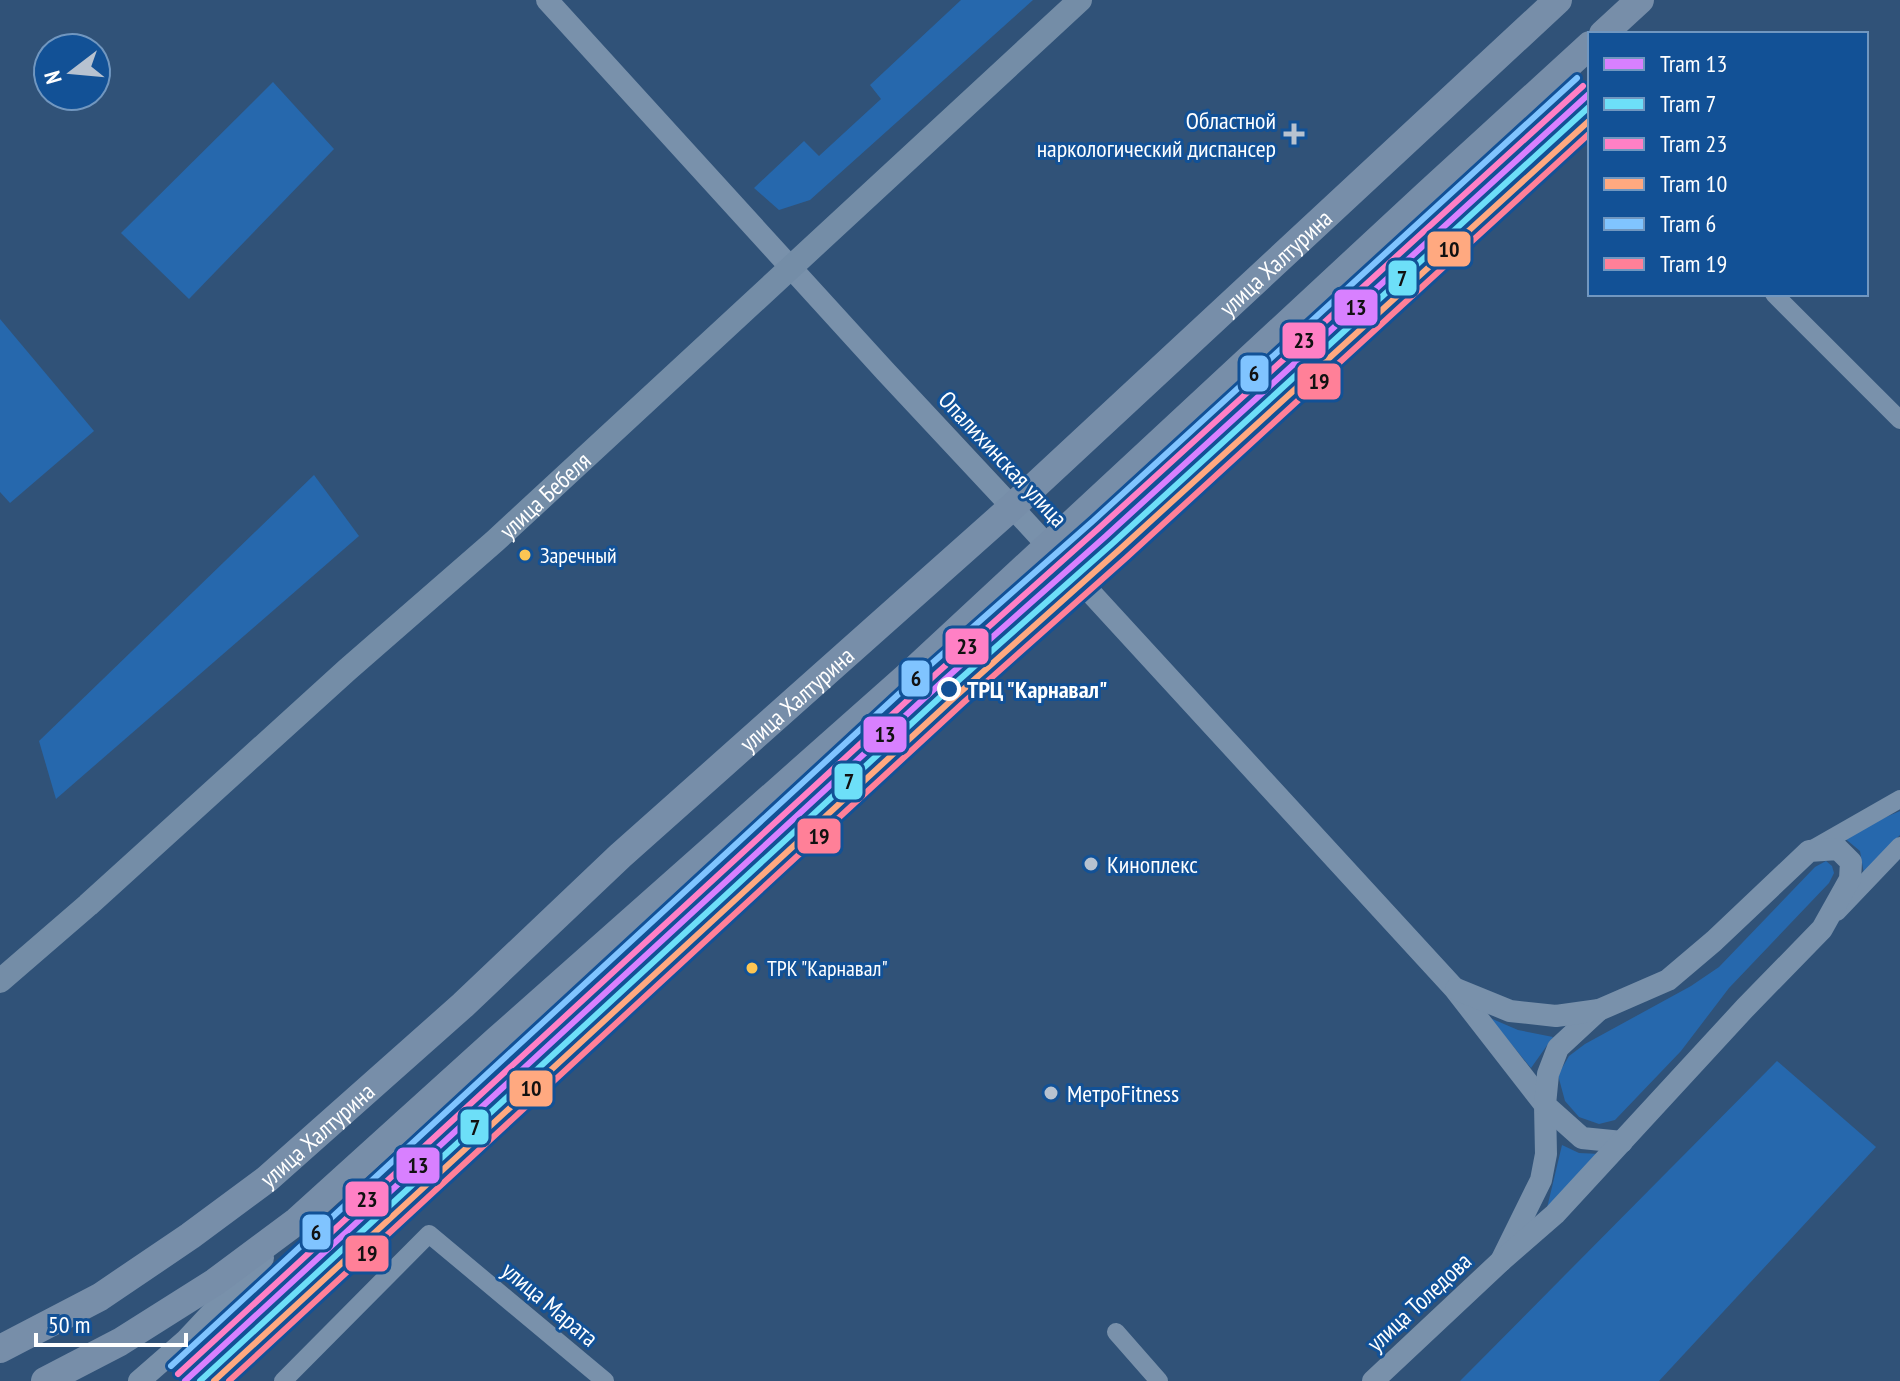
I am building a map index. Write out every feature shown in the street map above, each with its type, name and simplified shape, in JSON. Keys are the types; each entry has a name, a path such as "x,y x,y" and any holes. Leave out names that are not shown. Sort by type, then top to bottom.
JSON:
{"main road":[{"name":"улица Бебеля","path":"0,981 495,541 1080,0"},
{"name":"улица Халтурина","path":"0,1349 100,1297 267,1179 463,1005 620,856 1012,507 1558,0"},
{"path":"1605,32 1640,0"},
{"name":"улица Халтурина","path":"45,1381 161,1317 215,1282 297,1221 876,705 1588,47"}],"street":[{"name":"Опалихинская улица","path":"547,0 1454,988 1545,1105 1582,1138 1622,1142"},
{"path":"1776,296 1900,420"},
{"path":"1454,988 1510,1011 1556,1016 1599,1010 1668,980 1809,851 1900,799"},
{"path":"1822,929 1900,846"},
{"name":"улица Толедова","path":"1373,1381 1555,1214 1822,929 1850,879 1851,862 1838,849 1809,851"},
{"path":"1501,1261 1541,1180 1546,1154 1548,1074 1558,1048 1599,1010"},
{"path":"139,1381 186,1340 297,1221"},
{"name":"улица Марата","path":"283,1381 429,1234 605,1381"},
{"path":"1116,1332 1159,1381"}],"shaded area":[{"path":"961,0 1033,0 810,200 779,210 754,188 804,141 819,156 881,99 870,85"},
{"path":"273,82 334,149 189,299 121,233"},
{"path":"0,319 94,431 10,503 0,492"},
{"path":"314,475 359,536 56,799 39,741"},
{"path":"1900,811 1900,835 1864,874 1860,851 1842,836"},
{"path":"1826,861 1834,873 1829,883 1729,988 1681,1051 1615,1120 1599,1124 1579,1117 1565,1101 1558,1075 1569,1056 1719,967 1815,867"},
{"path":"1490,1018 1518,1030 1553,1037 1531,1068"},
{"path":"1777,1061 1876,1147 1659,1381 1460,1381"},
{"path":"1562,1145 1579,1153 1600,1154 1547,1208"}],"tram line":[{"name":"6","path":"171,1366 929,666 1093,521 1577,78"},
{"name":"23","path":"178,1374 936,674 1583,86"},
{"name":"13","path":"185,1381 943,681 1588,95"},
{"name":"7","path":"200,1381 950,688 1588,108"},
{"name":"10","path":"214,1381 956,696 1588,122"},
{"name":"19","path":"229,1381 963,703 1588,135"}],"place":[{"name":"Областной наркологический диспансер","path":"1294,134"},
{"name":"Заречный","path":"525,555"},
{"name":"ТРЦ \"Карнавал\"","path":"949,689"},
{"name":"Киноплекс","path":"1091,864"},
{"name":"ТРК \"Карнавал\"","path":"752,968"},
{"name":"МетроFitness","path":"1051,1093"}]}
